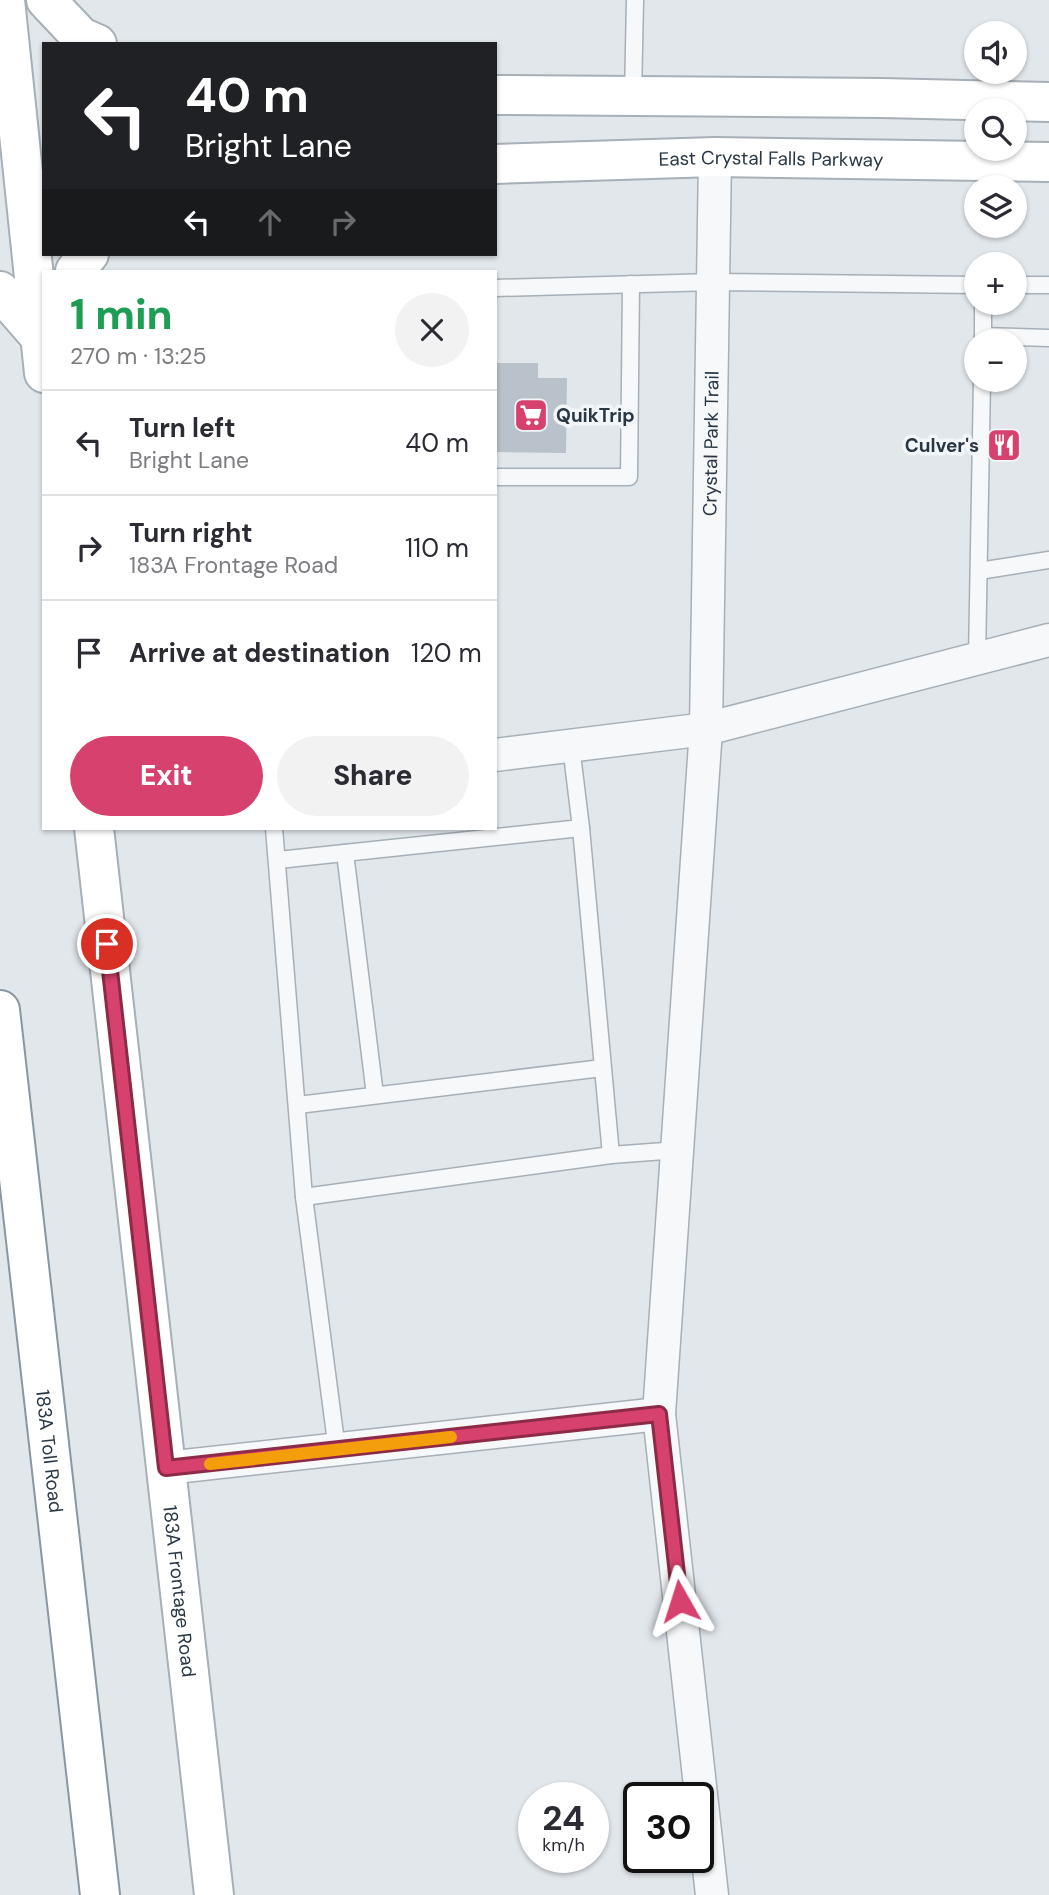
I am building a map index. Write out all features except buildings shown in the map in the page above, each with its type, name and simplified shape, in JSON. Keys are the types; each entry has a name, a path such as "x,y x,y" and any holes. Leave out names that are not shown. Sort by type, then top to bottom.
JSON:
{"main road":[{"path":"5,0 20,95 22,168 42,346"},
{"path":"46,0 81,37 92,42"},
{"path":"497,94 1049,102"},
{"name":"East Crystal Falls Parkway","path":"497,164 715,157 1049,162"},
{"path":"76,270 87,256"},
{"path":"0,291 42,346"},
{"name":"183A Frontage Road","path":"94,830 214,1895"},
{"name":"183A Toll Road","path":"0,1010 100,1895"}],"street":[{"name":"Crystal Park Trail","path":"712,1895 659,1414 706,729 715,157"},
{"path":"497,755 706,729 1049,640"},
{"path":"166,1468 659,1414"}],"lane":[{"path":"633,96 635,0"},
{"path":"497,288 714,282 964,285"},
{"path":"497,477 629,477 631,284"},
{"path":"1027,285 1049,285"},
{"path":"1027,338 1049,338"},
{"path":"977,659 982,392"},
{"path":"979,571 1049,560"},
{"path":"571,746 611,1155"},
{"path":"278,860 581,828"},
{"path":"274,830 304,1197 337,1450"},
{"path":"345,853 375,1095"},
{"path":"298,1105 603,1068"},
{"path":"304,1197 611,1155 678,1150"}],"slow traffic":[{"path":"210,1464 451,1437"}],"place":[{"name":"QuikTrip","path":"531,415"},
{"name":"Culver's","path":"1004,445"}],"route":[{"path":"107,944 166,1468 659,1414 680,1601"}]}
